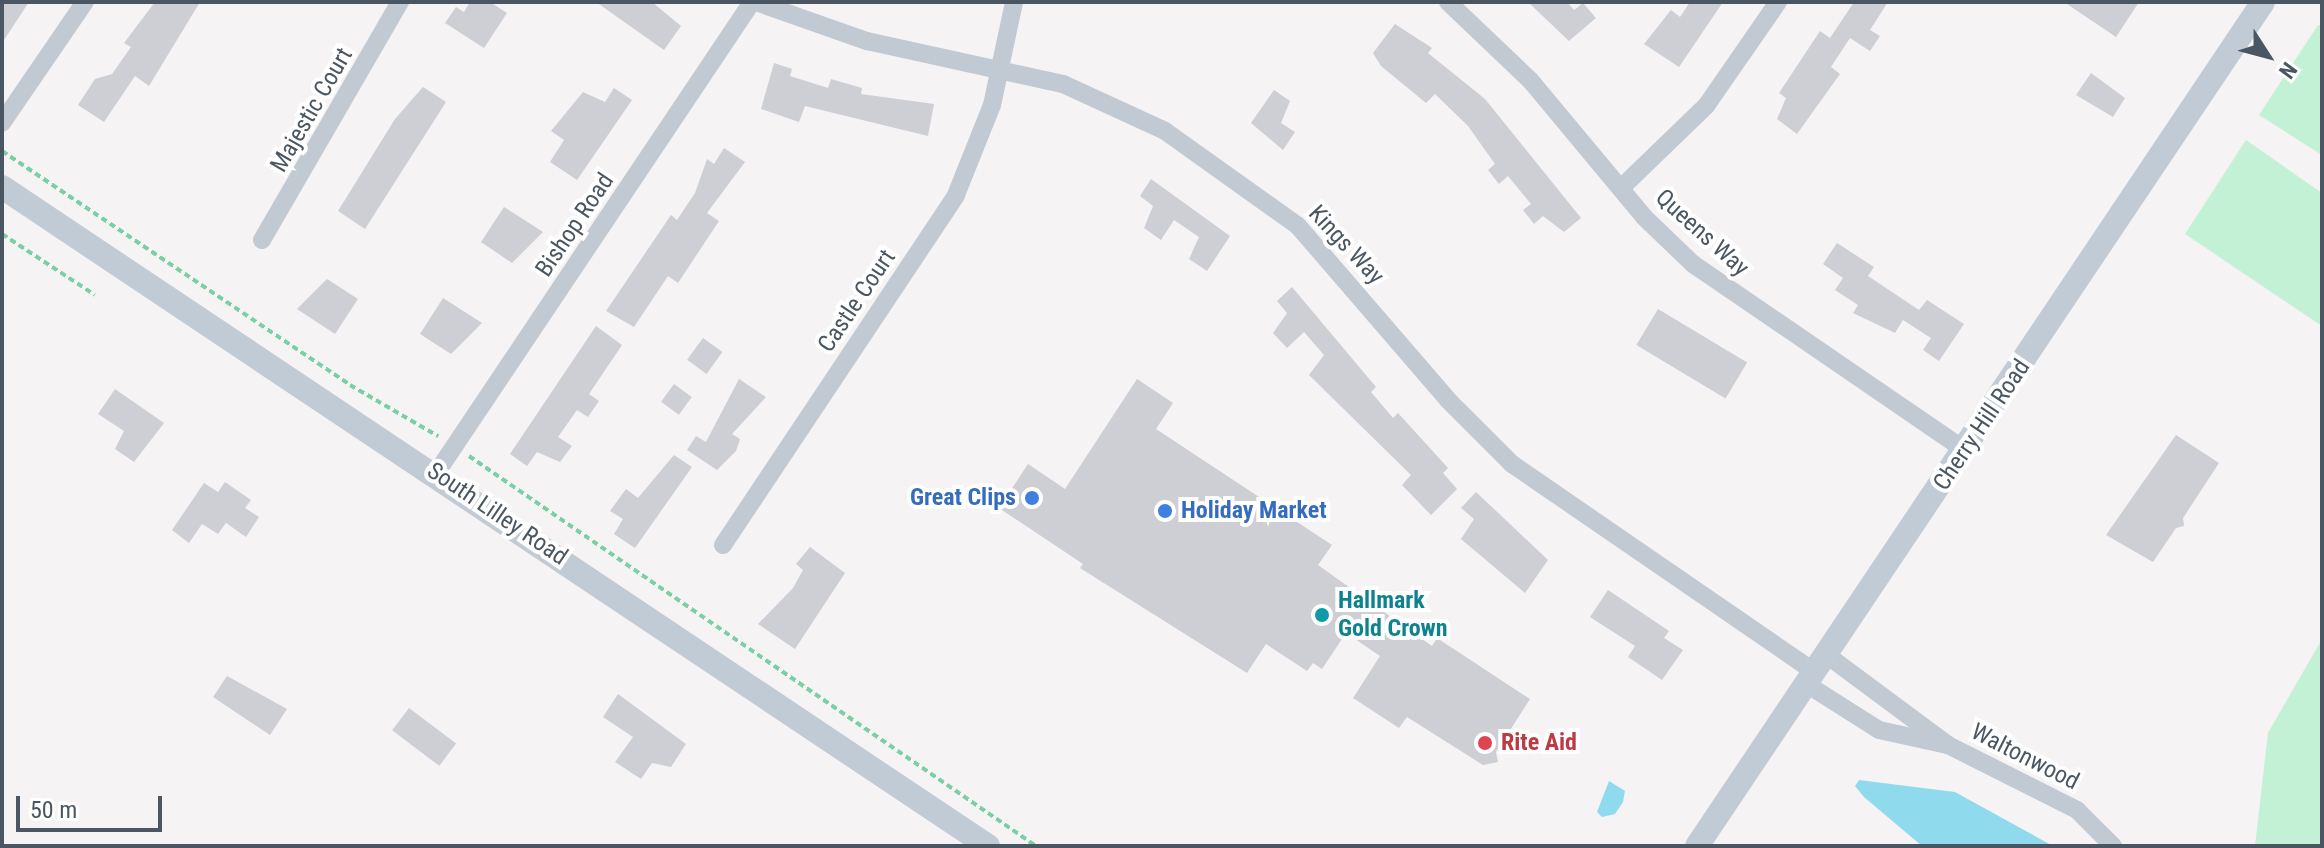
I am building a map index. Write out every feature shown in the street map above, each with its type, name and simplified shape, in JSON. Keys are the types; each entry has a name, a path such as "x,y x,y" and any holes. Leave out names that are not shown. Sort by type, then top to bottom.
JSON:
{"street":[{"path":"2,123 85,2"},
{"name":"Majestic Court","path":"262,240 400,2"},
{"name":"Kings Way","path":"754,2 867,41 1001,69 1121,107 1254,191 1330,258 1448,400 1512,464 1817,671"},
{"name":"Bishop Road","path":"437,472 754,2"},
{"name":"Castle Court","path":"723,545 956,195 982,136 1001,69 1014,2"},
{"name":"Queens Way","path":"1448,2 1530,80 1621,188 1720,286 1966,451"},
{"path":"1621,188 1706,106 1778,2"},
{"name":"Cherry Hill Road","path":"1697,846 1966,451 2263,2"},
{"name":"South Lilley Road","path":"6,194 437,472 988,846"},
{"name":"Waltonwood","path":"1817,671 1879,730 1948,745"},
{"name":"Waltonwood","path":"1817,671 1948,745 2077,810 2113,846"}],"path":[{"path":"2,151 350,385 456,448 1036,846"},
{"path":"2,234 95,295"}],"green space":[{"path":"2318,25 2322,25 2322,155 2259,115"},
{"path":"2246,140 2322,193 2322,326 2185,234"},
{"path":"2322,639 2322,846 2255,846 2268,733"}],"water":[{"path":"1859,780 1955,792 2053,846 1922,846 1864,797 1855,786"},
{"path":"1609,781 1625,791 1623,802 1615,814 1602,817 1597,812"}],"building":[{"path":"2,2 29,2 2,43"},
{"path":"155,2 200,2 149,86 135,76 104,122 78,105 95,79 112,74 131,47 124,43"},
{"path":"470,2 490,2 507,13 484,48 445,23 456,7 464,12"},
{"path":"596,2 652,2 681,26 664,50"},
{"path":"1528,2 1567,2 1574,10 1583,3 1596,18 1569,41"},
{"path":"1690,2 1723,2 1679,67 1644,44 1671,10 1680,17"},
{"path":"1854,2 1888,2 1870,30 1880,36 1870,51 1850,38 1831,67 1840,74 1797,134 1777,119 1786,98 1779,93 1820,31 1830,38"},
{"path":"2064,2 2139,2 2116,37"},
{"path":"1395,24 1432,48 1428,53 1485,99 1581,218 1564,232 1543,216 1534,224 1523,210 1531,204 1508,176 1499,184 1488,170 1495,164 1468,126 1435,94 1426,103 1381,66 1373,53"},
{"path":"774,63 792,69 790,76 828,88 831,79 862,88 861,94 934,104 928,136 805,106 799,122 761,109"},
{"path":"2091,73 2125,98 2113,117 2076,95"},
{"path":"423,87 446,102 365,229 338,211 395,119"},
{"path":"614,88 632,100 577,180 550,162 564,140 551,131 583,92 605,102"},
{"path":"1274,90 1290,101 1281,123 1295,132 1283,150 1251,123"},
{"path":"724,148 745,162 707,213 719,221 678,283 668,276 634,327 606,311 671,215 677,220 695,193 707,159 714,164"},
{"path":"1151,179 1230,236 1207,271 1189,259 1199,237 1174,220 1161,240 1144,228 1153,206 1140,196"},
{"path":"504,207 543,232 512,263 481,242"},
{"path":"1837,243 1874,267 1868,276 1919,310 1927,300 1964,324 1939,361 1923,350 1931,338 1903,320 1895,333 1853,313 1858,305 1835,290 1843,278 1823,264"},
{"path":"327,279 358,299 335,334 297,309"},
{"path":"1292,287 1376,387 1371,392 1393,418 1398,413 1448,468 1443,473 1457,489 1431,515 1402,485 1411,475 1309,375 1324,355 1304,332 1287,348 1273,333 1287,313 1277,301"},
{"path":"443,298 482,323 451,354 420,334"},
{"path":"1658,309 1747,363 1726,399 1636,345"},
{"path":"596,326 622,345 589,394 599,401 588,417 577,410 558,437 572,446 560,462 537,452 527,466 510,454"},
{"path":"703,338 722,352 707,374 687,360"},
{"path":"739,379 766,397 732,434 740,439 736,451 717,470 687,450 696,436 706,442"},
{"name":"Holiday Market","path":"1137,379 1173,403 1156,429 1332,545 1318,565 1432,646 1437,638 1530,699 1496,752 1498,762 1483,765 1407,717 1399,728 1353,698 1380,656 1346,633 1322,669 1313,663 1307,671 1266,644 1247,673 1080,568 1083,564 999,508 1028,464 1065,489"},
{"path":"674,384 692,397 679,415 661,402"},
{"path":"115,389 164,423 134,462 115,449 124,431 98,414"},
{"path":"2176,435 2219,463 2183,518 2184,526 2176,528 2153,562 2106,535"},
{"path":"674,455 692,467 635,548 614,534 623,519 610,511 626,489 638,498"},
{"path":"225,482 251,500 245,508 259,517 246,537 226,523 218,534 202,524 189,543 172,530 204,483 218,492"},
{"path":"1476,492 1548,560 1525,593 1461,539 1474,519 1461,508"},
{"path":"810,547 845,573 795,649 758,624 793,588 803,570 796,564"},
{"path":"1608,590 1669,631 1664,638 1683,650 1662,680 1628,657 1635,646 1590,617"},
{"path":"227,676 287,709 270,735 213,697"},
{"path":"618,694 686,744 671,767 652,763 641,779 615,762 633,737 603,717"},
{"path":"409,708 456,744 439,766 392,730"}],"place":[{"name":"Great Clips","path":"1032,498"},
{"name":"Holiday Market","path":"1165,511"},
{"name":"Hallmark Gold Crown","path":"1322,615"},
{"name":"Rite Aid","path":"1485,743"}]}
